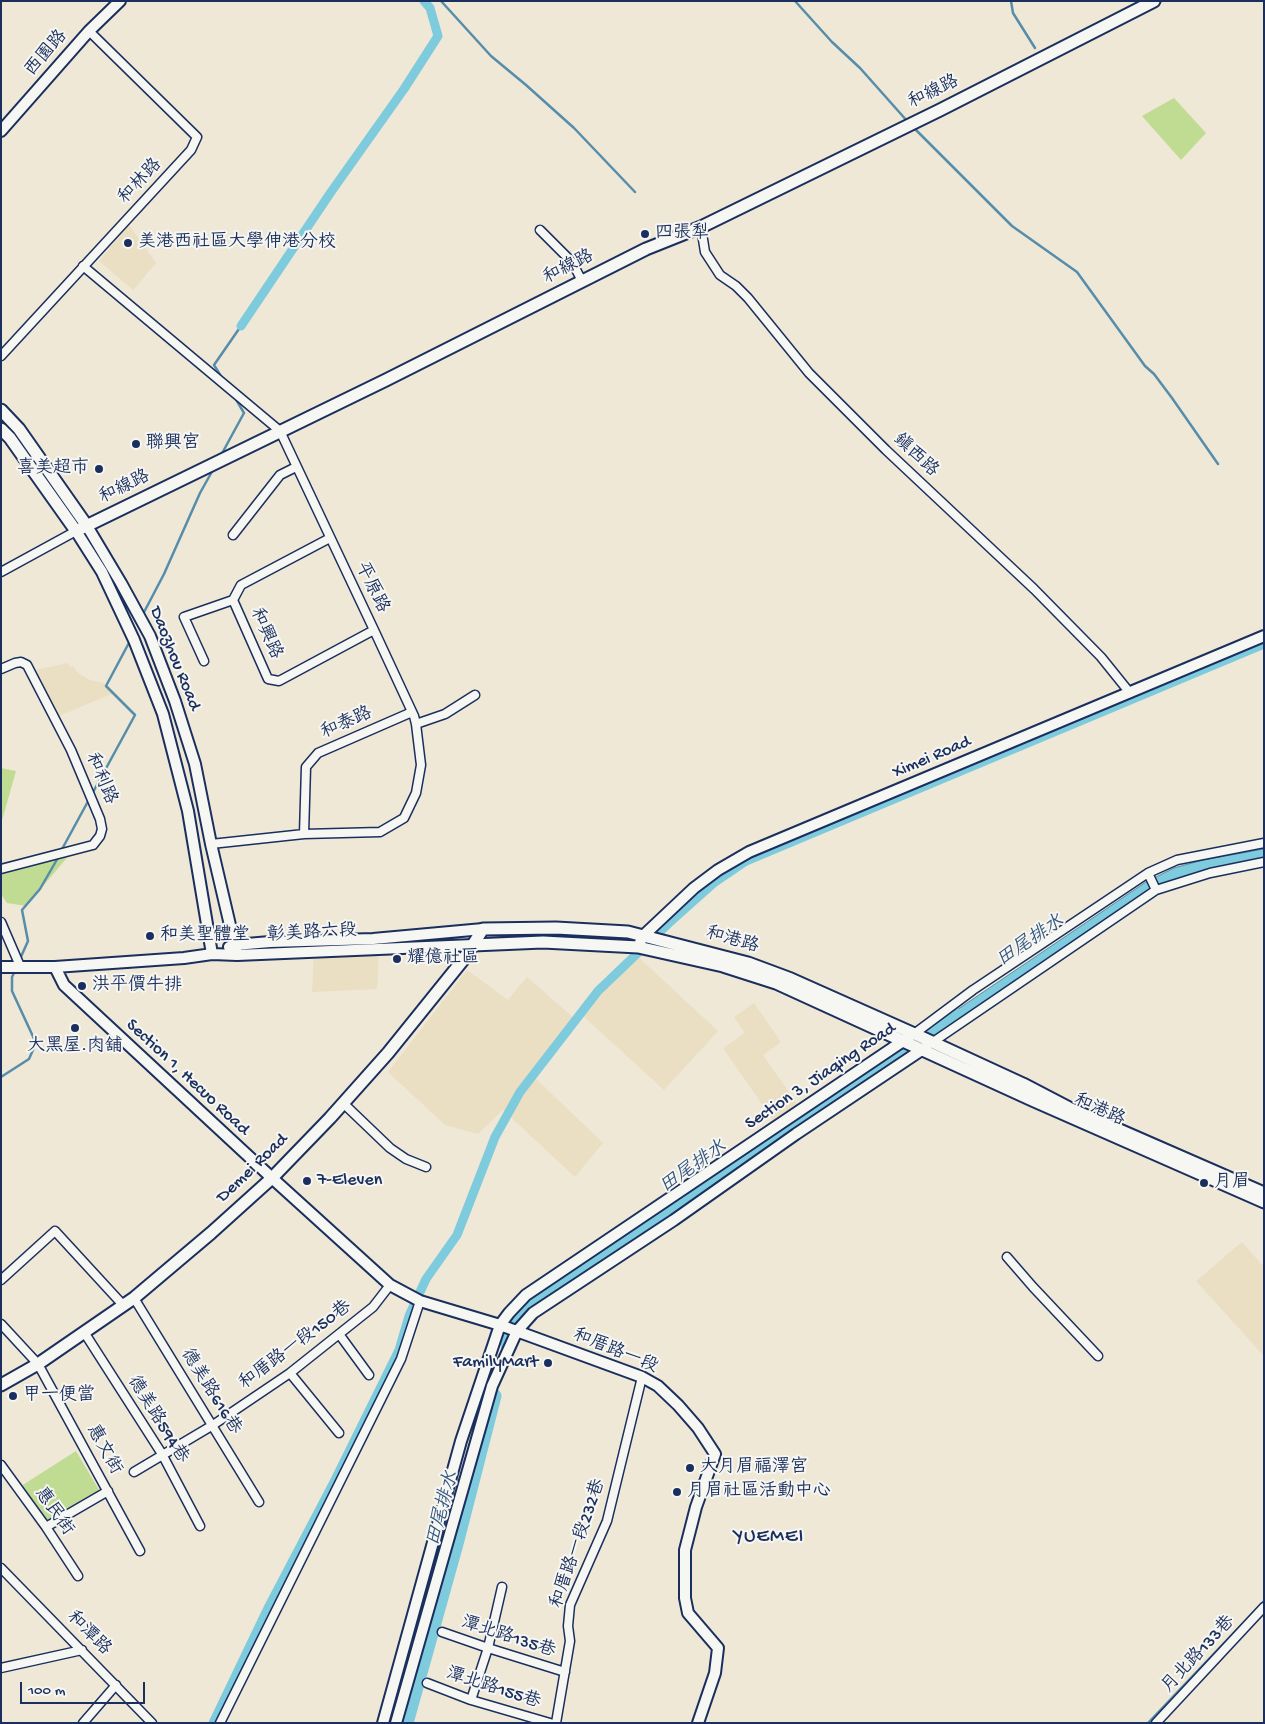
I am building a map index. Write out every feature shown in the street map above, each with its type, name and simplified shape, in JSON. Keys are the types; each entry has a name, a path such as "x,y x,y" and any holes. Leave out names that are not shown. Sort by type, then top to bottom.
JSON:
{"main road":[{"name":"和線路","path":"76,531 646,249 702,227 940,110 1154,1"},
{"name":"Daozhou Road","path":"1,410 19,429 87,526"},
{"name":"Daozhou Road","path":"1,429 10,438 76,531"},
{"name":"彰美路六段","path":"483,929 556,928 628,932 643,936"},
{"path":"555,942 556,928"},
{"name":"Demei Road","path":"1,1386 38,1364 134,1298 272,1178 388,1053 463,960 483,929"},
{"name":"和港路","path":"643,936 654,944 776,983 911,1038 1264,1202"},
{"name":"彰美路六段","path":"474,944 555,942 638,947"},
{"name":"和港路","path":"638,947 654,944"},
{"name":"和港路","path":"926,1045 1023,1084 1069,1108 1264,1193"}],"street":[{"name":"西園路","path":"1,130 89,31 120,1"},
{"name":"和林路","path":"1,356 191,150 196,137 89,31"},
{"name":"鎮西路","path":"702,227 705,252 720,275 748,298 809,372 886,450 1034,589 1101,658 1130,693"},
{"path":"540,230 572,262 582,281"},
{"name":"平原路","path":"83,266 280,431 416,724 421,765 416,794 404,818 380,832 304,834 210,844"},
{"path":"233,535 280,475 296,466"},
{"name":"Daozhou Road","path":"87,526 121,582 150,636 175,700 195,764 210,844 236,950"},
{"name":"Daozhou Road","path":"76,531 102,572 134,640 163,714 188,811 212,954"},
{"name":"和線路","path":"1,572 76,531"},
{"name":"和興路","path":"330,538 241,585 233,600 268,679 279,681 374,630"},
{"path":"204,661 184,618 233,600"},
{"name":"Ximei Road","path":"638,947 643,936 694,888 718,870 749,852 1264,636"},
{"name":"和利路","path":"1,670 15,663 21,662 26,665 71,750 100,819 102,829 100,836 93,845 1,869"},
{"path":"416,724 445,714 475,694"},
{"name":"和泰路","path":"304,834 306,766 318,753 412,712"},
{"path":"911,1038 973,990 1148,873 1177,860 1264,843"},
{"path":"926,1045 1156,890 1210,873 1264,862"},
{"path":"1148,873 1156,890"},
{"path":"1,922 20,966"},
{"name":"彰美路六段","path":"1,967 55,967 184,958 236,950 270,942 373,939 483,929"},
{"name":"彰美路六段","path":"236,950 474,944"},
{"name":"Section 1, Hecuo Road","path":"55,967 64,984 272,1178 390,1285 420,1301"},
{"name":"Section 3, Jiaqing Road","path":"383,1723 461,1441 509,1313 526,1296 911,1038"},
{"name":"Section 3, Jiaqing Road","path":"396,1723 492,1386 517,1331 533,1313 674,1220 926,1045"},
{"path":"343,1103 390,1148 406,1159 426,1167"},
{"path":"1,1280 55,1231 123,1305"},
{"path":"1007,1257 1033,1288 1098,1356"},
{"name":"和厝路一段150巷","path":"134,1472 213,1425 290,1373 373,1307 390,1285"},
{"name":"德美路616巷","path":"134,1298 259,1502"},
{"path":"223,1722 401,1359 420,1301 503,1326"},
{"name":"惠文街","path":"1,1324 38,1364 140,1551"},
{"name":"和厝路一段","path":"503,1326 642,1377 658,1386 698,1428 715,1454 696,1507 685,1550 684,1598 688,1613 718,1648 715,1673 698,1723"},
{"name":"德美路594巷","path":"84,1332 162,1454 200,1526"},
{"path":"339,1334 369,1375"},
{"path":"290,1373 339,1434"},
{"name":"和厝路一段232巷","path":"556,1723 570,1641 568,1626 570,1605 607,1521 642,1377"},
{"name":"惠民街","path":"1,1465 46,1527 78,1576"},
{"path":"46,1527 108,1491"},
{"name":"和潭路","path":"1,1568 152,1723"},
{"path":"471,1700 488,1648 502,1587"},
{"name":"月北路133巷","path":"1156,1723 1264,1607"},
{"name":"潭北路135巷","path":"442,1632 565,1672"},
{"path":"1,1668 82,1650"},
{"name":"潭北路155巷","path":"427,1683 471,1700 550,1723"},
{"path":"83,1723 116,1685"}],"shaded area":[{"name":"美港西社區大學伸港分校","path":"129,225 156,263 133,290 99,261"},
{"path":"68,663 70,668 73,666 78,673 90,680 104,683 114,693 59,716 36,670"},
{"path":"379,952 377,989 312,992 314,953"},
{"path":"636,955 718,1031 664,1090 582,1015"},
{"path":"467,970 508,1000 527,977 575,1019 531,1074 603,1143 575,1177 503,1110 478,1134 445,1125 388,1072"},
{"path":"754,1003 781,1042 763,1055 797,1104 773,1120 723,1048 745,1033 734,1017"},
{"path":"1242,1242 1264,1267 1264,1356 1196,1281"}],"green space":[{"path":"1174,98 1206,133 1181,160 1142,116"},
{"path":"1,768 16,771 1,824"},
{"path":"71,853 26,906 7,903 1,894 1,870"},
{"path":"76,1451 99,1490 45,1522 18,1488"}],"water":[{"path":"1264,849 1264,858 1202,871 1162,883 946,1029 936,1024 1146,882 1174,868 1203,860"}],"waterway":[{"path":"241,326 331,192 404,89 438,36 430,8 424,1"},
{"path":"441,1 491,56 574,128 635,192"},
{"path":"795,1 832,42 860,68 908,122"},
{"path":"1011,1 1013,13 1035,48"},
{"path":"912,126 1012,226 1077,272 1145,366 1154,374 1172,398 1218,464"},
{"path":"224,381 214,365 241,326"},
{"path":"220,457 244,413 234,396"},
{"path":"142,616 164,574 200,493 214,468"},
{"path":"61,851 135,715 106,686 131,639"},
{"path":"213,1723 269,1606 335,1480 399,1350 409,1316 426,1279 457,1235 495,1137 520,1092 598,991 715,882 746,861 1264,644"},
{"path":"20,959 28,941 22,910 40,889 59,856"},
{"name":"田尾排水","path":"1143,894 1159,884 1189,877"},
{"path":"1,1077 29,1059 36,1043 12,991 12,977 16,969"},
{"name":"田尾排水","path":"508,1345 517,1317 552,1290 754,1150 956,1016"},
{"name":"田尾排水","path":"406,1723 456,1544 494,1396"},
{"path":"1148,1723 1264,1601"}],"place":[{"name":"四張犁","path":"645,234"},
{"name":"美港西社區大學伸港分校","path":"128,243"},
{"name":"聯興宮","path":"136,444"},
{"name":"喜美超市","path":"99,469"},
{"name":"和美聖體堂","path":"150,936"},
{"name":"耀億社區","path":"397,959"},
{"name":"洪平價牛排","path":"82,986"},
{"name":"大黑屋.肉舖","path":"75,1028"},
{"name":"7-Eleven","path":"307,1181"},
{"name":"月眉","path":"1204,1183"},
{"name":"FamilyMart","path":"548,1363"},
{"name":"甲一便當","path":"13,1396"},
{"name":"大月眉福澤宮","path":"690,1468"},
{"name":"月眉社區活動中心","path":"677,1492"}],"district":[{"name":"YUEMEI","path":"769,1538"}]}
